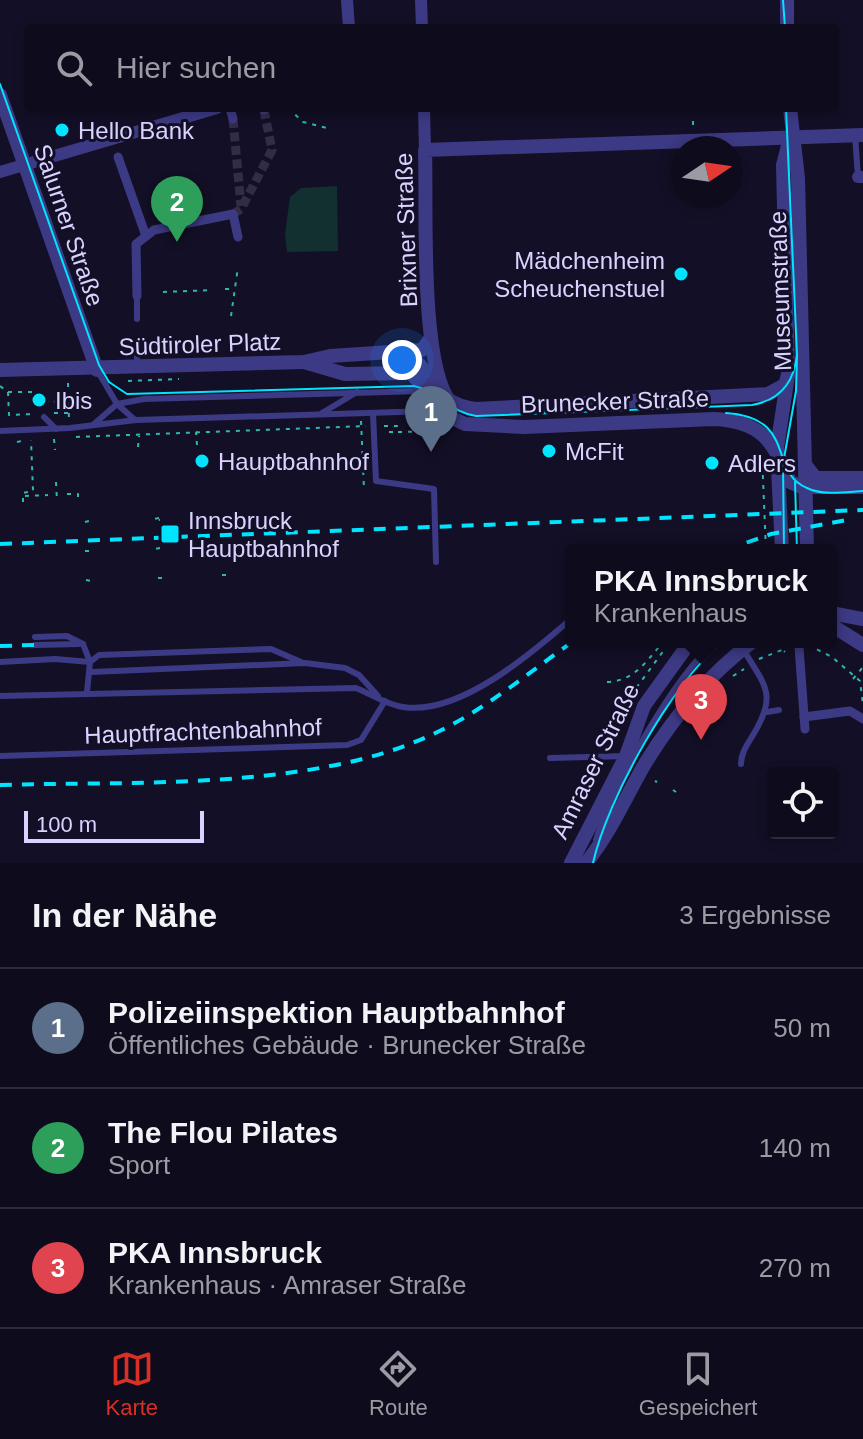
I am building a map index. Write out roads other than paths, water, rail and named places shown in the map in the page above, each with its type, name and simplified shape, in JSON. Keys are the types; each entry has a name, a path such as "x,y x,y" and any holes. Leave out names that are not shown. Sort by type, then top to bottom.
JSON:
{"street":[{"path":"347,0 349,24"},
{"path":"421,0 422,24"},
{"path":"787,0 787,24"},
{"name":"Salurner Straße","path":"0,95 97,370"},
{"path":"0,172 204,112"},
{"path":"231,112 233,119"},
{"name":"Brixner Straße","path":"424,112 432,344"},
{"name":"Museumstraße","path":"777,544 777,448 788,375 783,165 790,138 790,112"},
{"path":"425,150 859,135"},
{"name":"Museumstraße","path":"790,138 798,166 806,544"},
{"path":"118,157 146,236"},
{"path":"137,296 136,244 154,230 233,214 238,237"},
{"path":"416,370 432,344"},
{"path":"432,344 439,382 450,409"},
{"name":"Südtiroler Platz","path":"0,370 68,371 304,362 330,356 422,350 432,344"},
{"path":"406,352 425,390 437,392 450,409"},
{"name":"Südtiroler Platz","path":"304,362 345,374 416,370"},
{"path":"768,394 785,385 788,375"},
{"path":"768,394 786,403"},
{"name":"Brunecker Straße","path":"450,409 768,394"},
{"name":"Museumstraße","path":"786,403 797,420 804,452"},
{"name":"Brunecker Straße","path":"450,409 465,424 514,432 722,419 756,429 777,448"},
{"path":"777,448 790,482 804,488 863,488"},
{"path":"804,452 808,470 816,477 863,477"},
{"path":"837,614 863,619"},
{"path":"837,629 863,645"},
{"name":"Amraser Straße","path":"571,863 627,751 647,700 686,648"},
{"name":"Amraser Straße","path":"590,858 668,729 699,688 745,648"},
{"path":"798,648 805,729"},
{"path":"804,717 850,711 863,719"}],"lane":[{"path":"859,135 860,177"},
{"path":"137,296 137,319"},
{"path":"92,425 117,404 144,399 425,390 432,344"},
{"path":"137,346 137,368"},
{"path":"97,370 117,404 136,420"},
{"path":"319,414 357,392"},
{"path":"0,431 70,428 136,420 450,409"},
{"path":"373,413 376,481 433,487 436,562"},
{"path":"42,415 56,429"},
{"path":"424,511 435,511"},
{"path":"424,538 435,538"},
{"name":"Hauptfrachtenbahnhof","path":"0,696 356,688 410,708 462,694 507,670 565,624"},
{"path":"35,641 67,636 83,644 90,662 91,692"},
{"path":"590,858 603,819 647,735 676,687 710,648"},
{"path":"741,764 741,755 767,712 766,684 749,648"},
{"path":"0,662 55,659 90,662 99,655 271,649 305,663"},
{"path":"91,672 305,663 345,668 359,675 383,700"},
{"name":"Hauptfrachtenbahnhof","path":"0,756 347,745 361,740 383,700"},
{"path":"767,712 779,710"},
{"path":"550,758 627,751 647,735 668,729"},
{"path":"590,858 594,814"}],"tunnel":[{"path":"233,214 241,209 272,150 264,112"},
{"path":"233,119 241,206"}],"tram line":[{"path":"783,0 785,24"},
{"path":"0,84 99,365 109,382 127,394 414,386 431,392 459,411 476,416 752,405 771,399 784,388 793,374 797,355"},
{"path":"784,544 783,464 796,391 797,355 786,112"},
{"path":"726,413 749,417 763,424 773,434 788,470 795,480 807,488 827,493 863,491"},
{"path":"795,482 797,544"},
{"path":"593,863 612,808 644,745 682,685 716,648"}],"railway":[{"path":"0,544 863,510"},
{"path":"743,544 771,534 847,520"},
{"path":"0,646 35,645"},
{"path":"0,785 220,780 331,766 383,753 450,726 504,692 565,647"}],"place":[{"name":"Hello Bank","path":"62,130"},
{"name":"The Flou Pilates","path":"177,242"},
{"name":"Mädchenheim Scheuchenstuel","path":"681,274"},
{"name":"Ibis","path":"39,400"},
{"name":"McFit","path":"549,451"},
{"name":"Polizeiinspektion Hauptbahnhof","path":"431,452"},
{"name":"Hauptbahnhof","path":"202,461"},
{"name":"Adlers","path":"712,463"},
{"name":"Innsbruck Hauptbahnhof","path":"170,534"},
{"name":"PKA Innsbruck","path":"701,740"}]}
